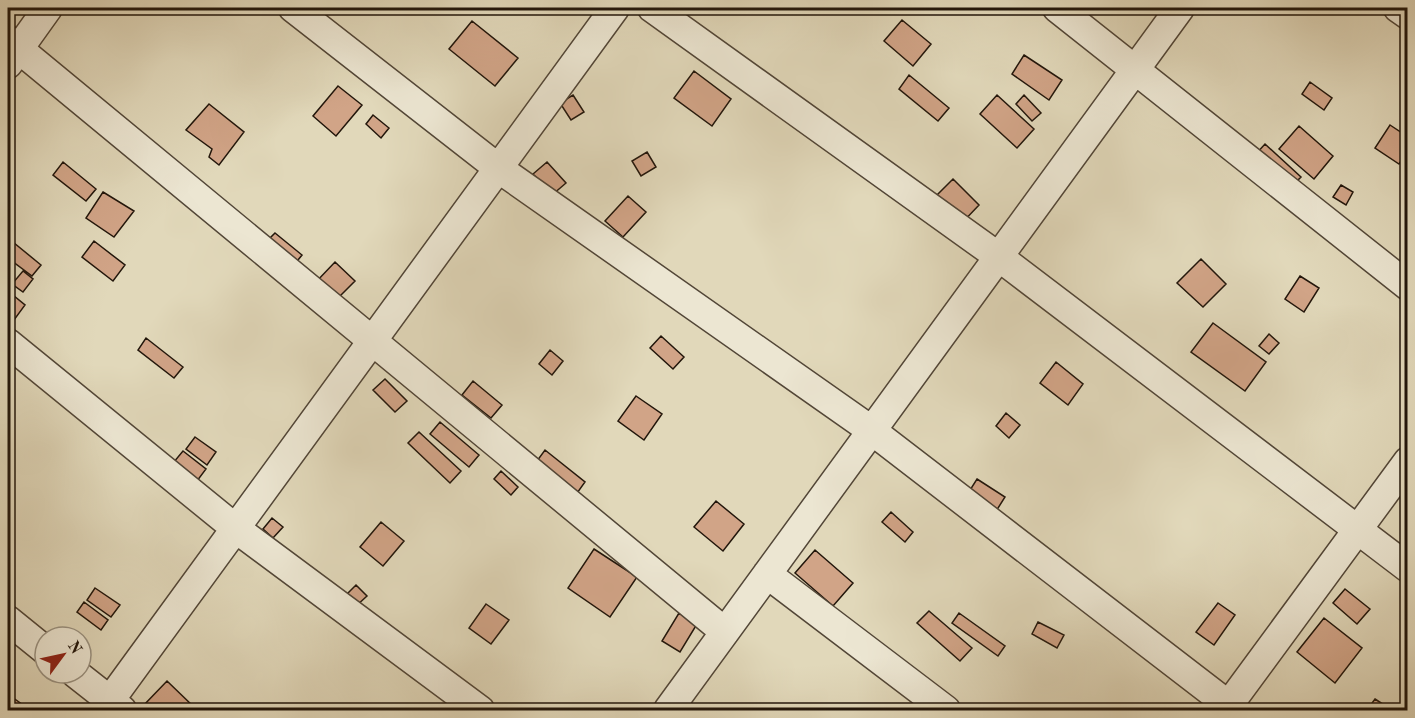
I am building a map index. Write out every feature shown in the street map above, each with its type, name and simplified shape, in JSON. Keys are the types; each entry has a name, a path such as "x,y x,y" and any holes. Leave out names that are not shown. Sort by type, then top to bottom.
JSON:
{"street":[{"path":"48,8 11,51 372,341 725,633"},
{"path":"293,8 498,168 871,430 1230,709 1407,462"},
{"path":"88,685 112,707 235,528 615,8"},
{"path":"652,8 999,257 1407,568"},
{"path":"1057,8 1407,286"},
{"path":"668,711 1180,8"},
{"path":"1398,8 1407,15"},
{"path":"8,343 235,528 480,711"},
{"path":"767,574 946,711"},
{"path":"8,620 33,640"}],"building":[{"path":"902,20 931,44 913,66 884,41"},
{"path":"472,21 518,58 495,86 449,49"},
{"path":"1024,55 1062,80 1049,100 1012,74"},
{"path":"694,71 731,99 712,126 674,98"},
{"path":"909,75 949,108 938,121 899,89"},
{"path":"1310,82 1332,98 1324,110 1302,94"},
{"path":"338,86 362,105 336,136 313,116"},
{"path":"573,95 584,112 571,120 560,103"},
{"path":"997,95 1034,129 1017,148 980,114"},
{"path":"1024,95 1041,113 1032,121 1016,104"},
{"path":"209,104 244,132 219,165 209,157 212,149 186,130"},
{"path":"373,115 389,128 381,138 366,124"},
{"path":"1390,125 1408,137 1408,151 1399,164 1375,148"},
{"path":"1299,126 1333,156 1314,179 1279,149"},
{"path":"1265,144 1301,177 1290,188 1255,155"},
{"path":"647,152 656,167 641,176 632,161"},
{"path":"63,162 96,189 86,201 53,175"},
{"path":"547,162 566,183 552,195 533,174"},
{"path":"953,179 979,205 960,225 933,199"},
{"path":"1341,185 1353,192 1346,205 1333,197"},
{"path":"103,192 134,211 114,237 86,218"},
{"path":"628,196 646,212 623,237 605,221"},
{"path":"275,233 302,255 294,265 266,242"},
{"path":"8,238 41,265 32,276 8,258"},
{"path":"94,241 125,265 113,281 82,257"},
{"path":"1201,259 1226,284 1203,307 1177,283"},
{"path":"335,262 355,281 334,302 315,283"},
{"path":"23,271 33,279 23,292 12,284"},
{"path":"1300,276 1319,288 1304,312 1285,299"},
{"path":"8,291 25,305 14,320 8,315"},
{"path":"1213,323 1266,362 1245,391 1191,352"},
{"path":"1269,334 1279,343 1269,354 1259,346"},
{"path":"661,336 684,357 673,369 650,348"},
{"path":"146,338 183,367 174,378 138,350"},
{"path":"550,350 563,361 552,375 539,364"},
{"path":"1056,362 1083,384 1068,405 1040,383"},
{"path":"385,379 407,401 395,412 373,390"},
{"path":"473,381 502,405 491,418 462,395"},
{"path":"636,396 662,414 644,440 618,421"},
{"path":"1006,413 1020,425 1009,438 996,426"},
{"path":"440,422 479,455 469,467 430,434"},
{"path":"419,432 461,471 450,483 408,443"},
{"path":"195,437 216,452 207,465 186,449"},
{"path":"545,450 585,482 575,496 534,465"},
{"path":"183,451 206,469 197,481 173,463"},
{"path":"501,471 518,487 511,495 494,479"},
{"path":"977,479 1005,497 993,516 965,498"},
{"path":"716,501 744,524 723,551 694,527"},
{"path":"891,512 913,532 905,542 882,522"},
{"path":"272,518 283,527 273,538 263,529"},
{"path":"381,522 404,541 383,566 360,547"},
{"path":"594,549 637,577 610,617 568,588"},
{"path":"815,550 853,583 833,606 795,573"},
{"path":"356,585 367,596 355,607 345,596"},
{"path":"95,588 120,605 111,617 87,600"},
{"path":"1345,589 1370,609 1357,624 1333,603"},
{"path":"84,602 108,620 101,630 77,612"},
{"path":"1218,603 1235,615 1214,645 1196,632"},
{"path":"486,604 509,620 491,644 469,628"},
{"path":"929,611 972,648 960,661 917,623"},
{"path":"679,613 697,624 680,652 662,641"},
{"path":"959,613 1005,646 998,656 952,623"},
{"path":"1324,618 1362,648 1335,683 1297,652"},
{"path":"1038,622 1064,635 1057,648 1032,634"},
{"path":"167,681 195,708 193,710 148,710 143,706"},
{"path":"12,697 30,710 12,710 8,704"},
{"path":"1375,699 1392,710 1367,710"}]}
